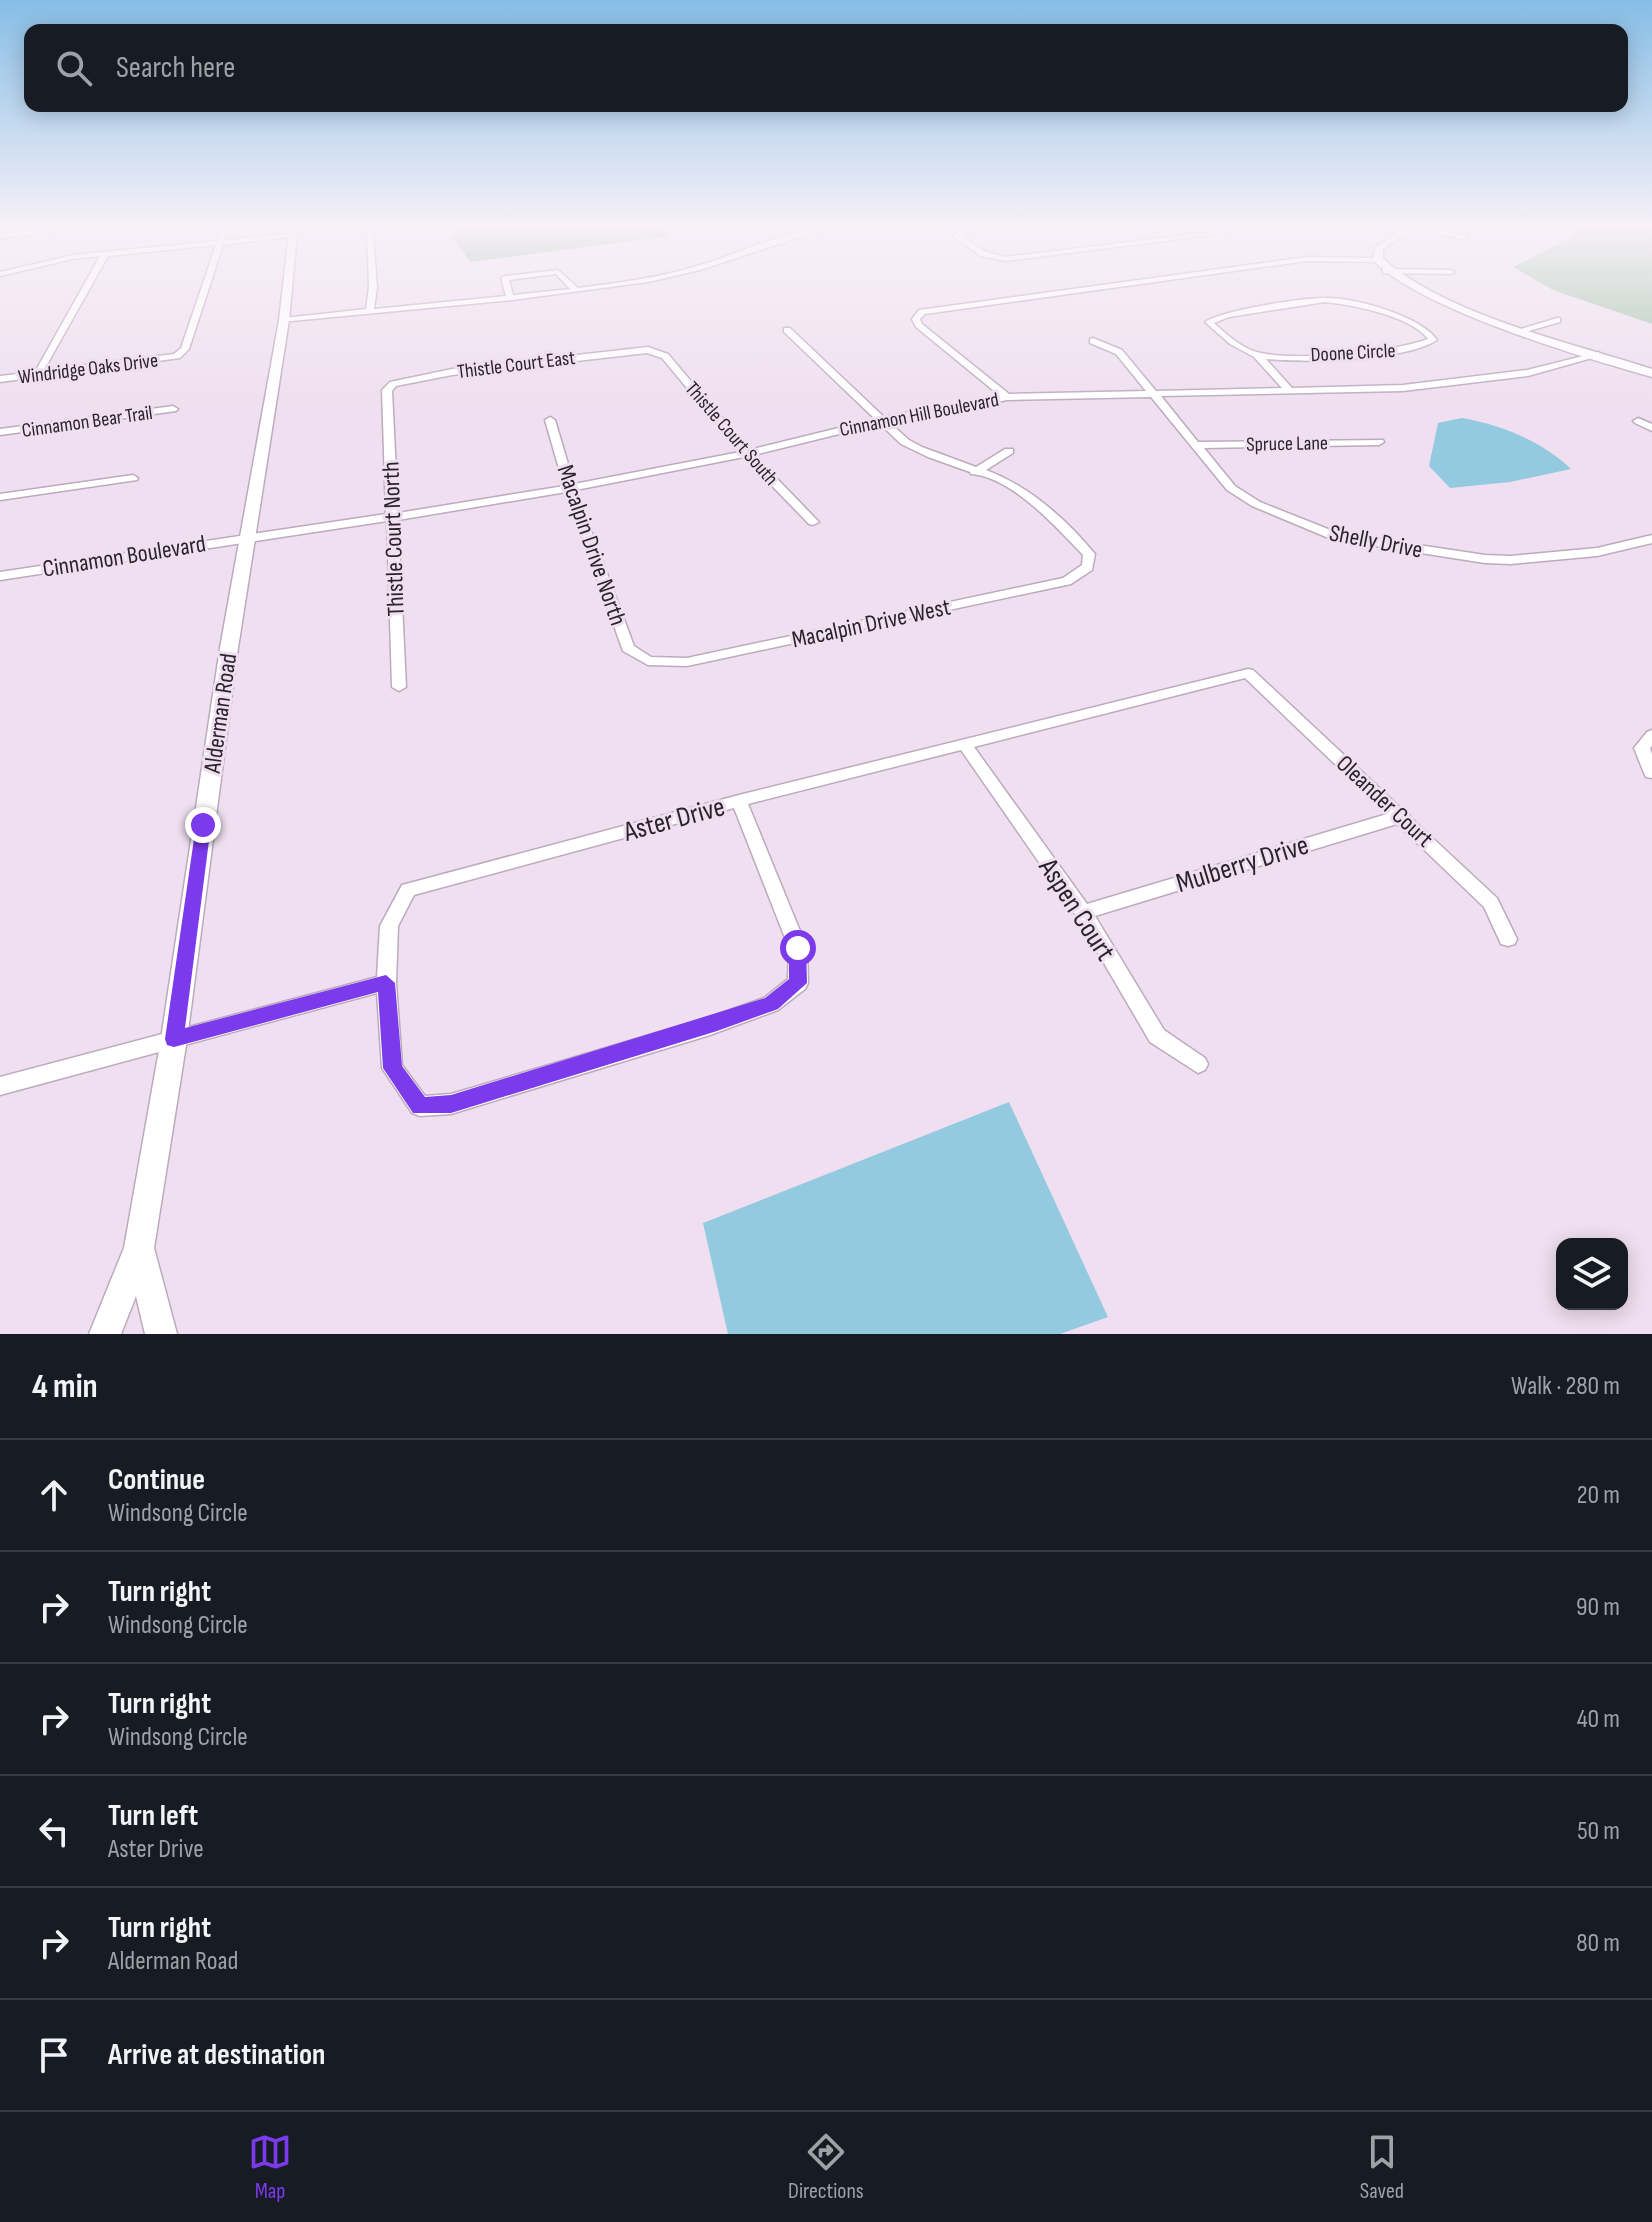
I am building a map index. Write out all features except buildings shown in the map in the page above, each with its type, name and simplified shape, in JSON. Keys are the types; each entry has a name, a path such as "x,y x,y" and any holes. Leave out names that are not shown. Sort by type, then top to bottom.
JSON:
{"street":[{"path":"38,374 87,287"},
{"name":"Windridge Oaks Drive","path":"0,379 177,356 185,349 205,287"},
{"name":"Alderman Road","path":"105,1334 139,1248 174,1039 287,287"},
{"path":"370,311 373,287"},
{"path":"507,287 510,297"},
{"path":"284,320 587,287"},
{"path":"1007,397 919,325 916,319 922,312 935,309 1097,287"},
{"path":"1416,287 1652,373"},
{"name":"Doone Circle","path":"1258,356 1375,354 1423,346 1434,336 1426,329 1341,300 1211,319 1213,326 1258,356 1289,390"},
{"path":"1525,329 1557,320"},
{"path":"787,330 905,442 975,472 1009,451"},
{"name":"Shelly Drive","path":"1093,341 1119,352 1231,488 1256,504 1335,536 1485,559 1511,560 1597,552 1652,539"},
{"name":"Thistle Court East","path":"387,390 393,384 412,378 648,350"},
{"name":"Thistle Court South","path":"648,350 665,356 747,454 813,522"},
{"name":"Cinnamon Hill Boulevard","path":"248,536 570,488 747,454 882,418 1007,397 1403,388 1528,373 1596,354"},
{"name":"Thistle Court North","path":"387,390 399,687"},
{"name":"Cinnamon Bear Trail","path":"0,432 173,409"},
{"name":"Macalpin Drive North","path":"550,420 570,488 628,648 648,661"},
{"path":"1638,421 1652,428"},
{"name":"Spruce Lane","path":"1196,445 1379,442"},
{"name":"Macalpin Drive West","path":"648,661 687,662 1067,581 1088,567 1089,554 1039,505 1013,486 975,472"},
{"path":"0,497 133,478"},
{"name":"Cinnamon Boulevard","path":"0,576 248,536"},
{"name":"Aster Drive","path":"739,801 798,948 798,983 771,1004 710,1026 451,1104 420,1106 392,1068 386,983 389,926 408,890 739,801 1248,673"},
{"name":"Oleander Court","path":"1248,673 1491,903 1508,939"},
{"path":"1652,735 1642,748 1652,773"},
{"name":"Aspen Court","path":"965,745 1083,912 1157,1036 1198,1064"},
{"name":"Mulberry Drive","path":"1083,912 1402,816"},
{"path":"0,1086 386,983"},
{"name":"Alderman Road","path":"139,1248 161,1334"}],"green space":[{"path":"1548,287 1652,287 1652,324"}],"water":[{"path":"1462,418 1520,436 1547,450 1571,469 1510,482 1450,488 1429,466 1438,423"},
{"path":"1009,1102 1108,1317 1060,1334 728,1334 703,1223"}],"route":[{"path":"203,825 174,1039 386,983 392,1068 420,1106 451,1104 710,1026 771,1004 798,983 798,948"}]}
